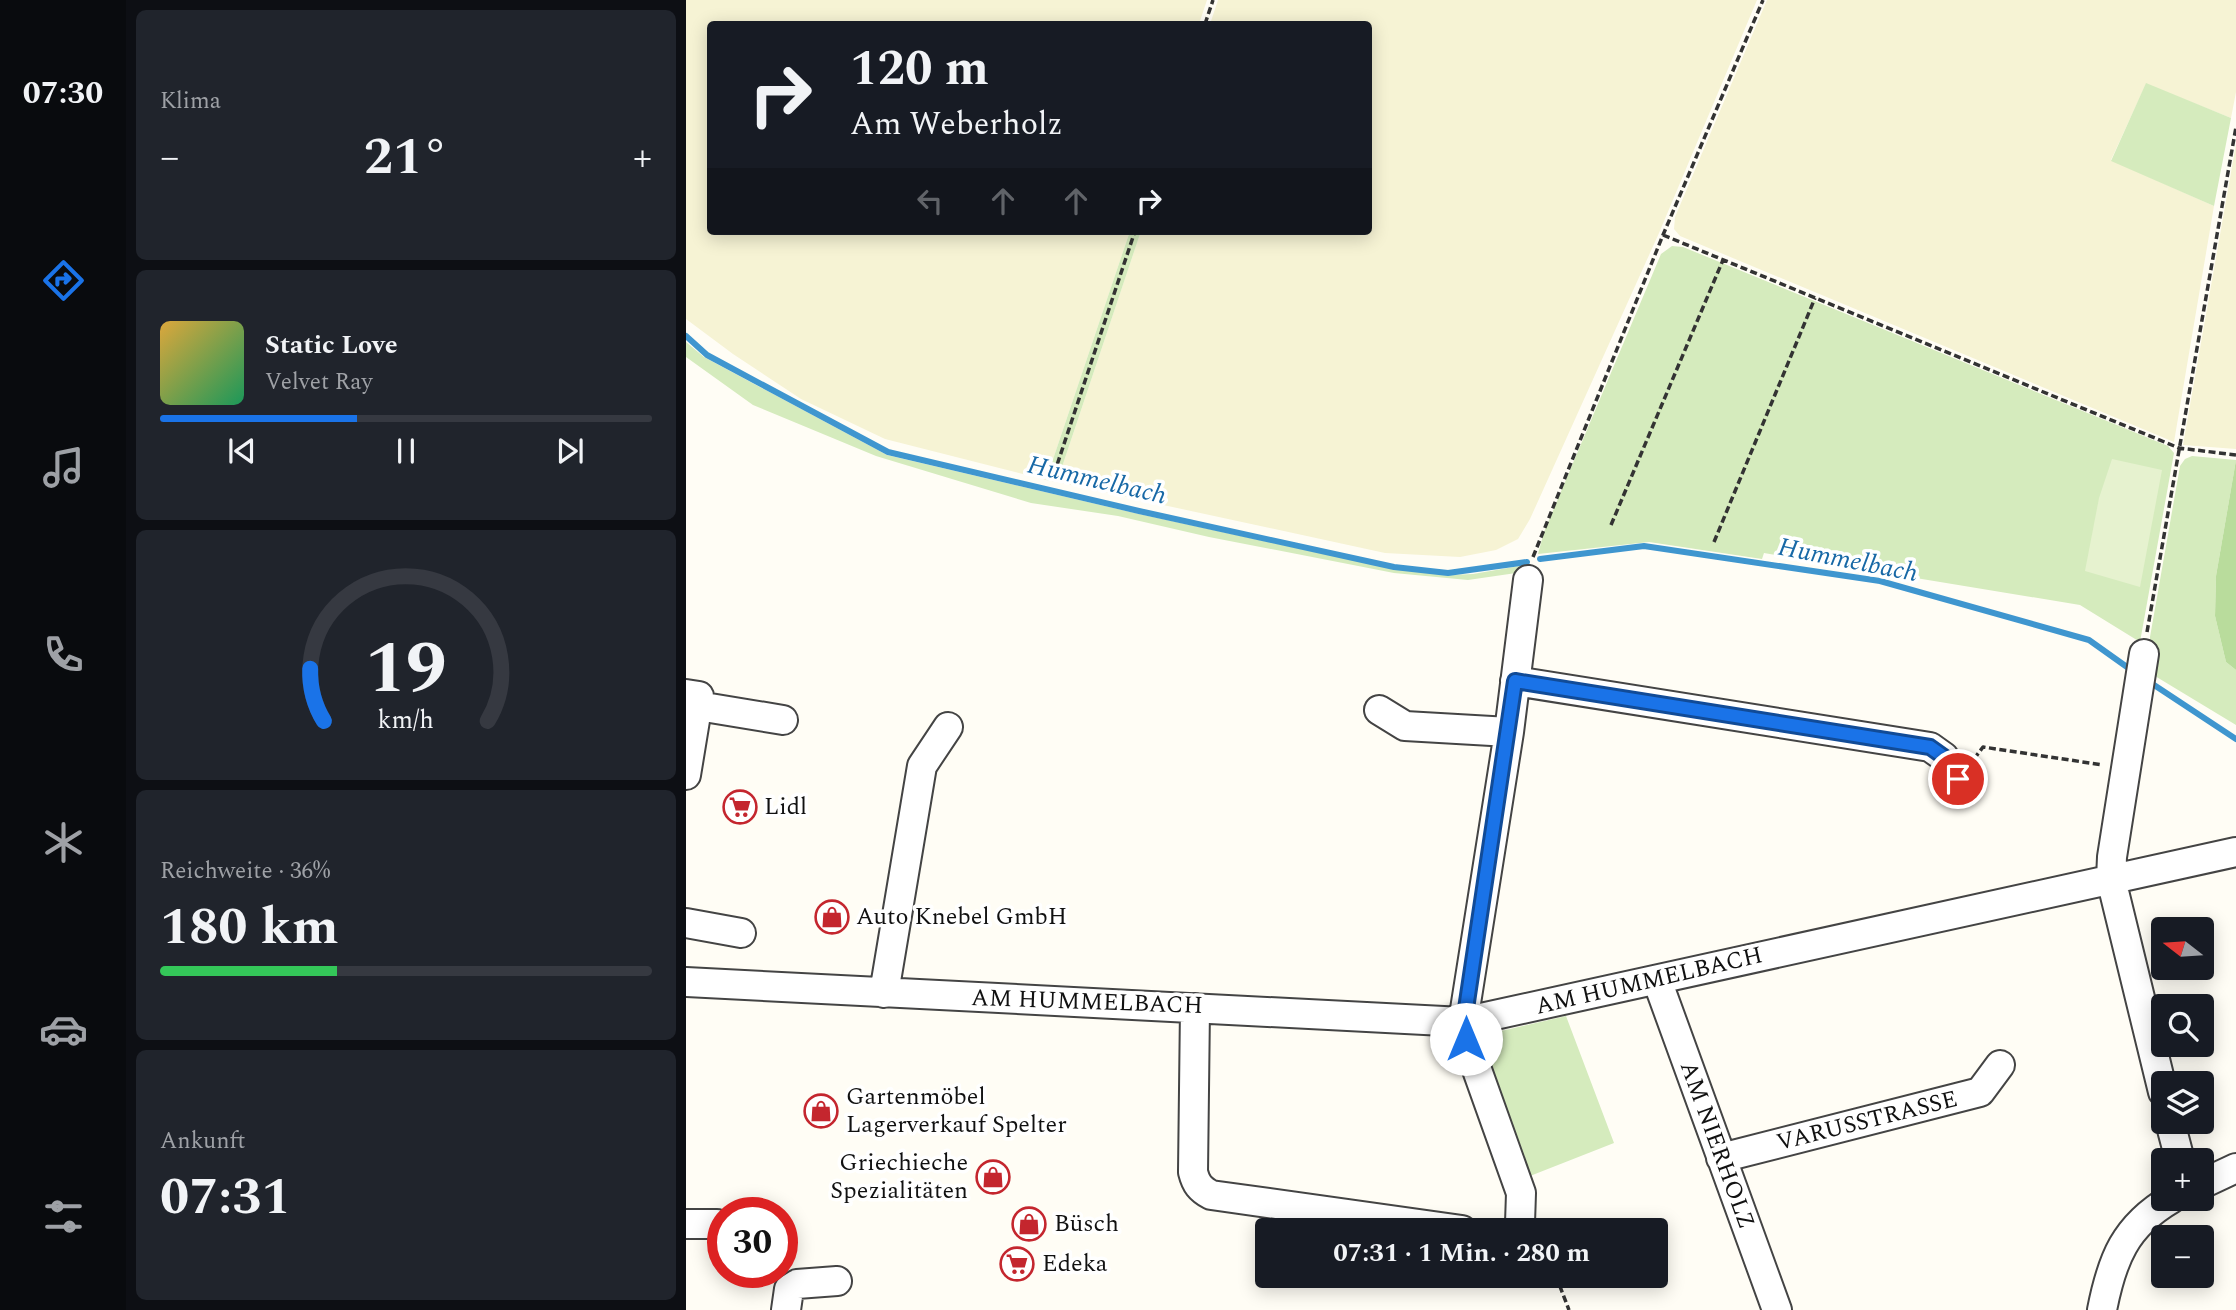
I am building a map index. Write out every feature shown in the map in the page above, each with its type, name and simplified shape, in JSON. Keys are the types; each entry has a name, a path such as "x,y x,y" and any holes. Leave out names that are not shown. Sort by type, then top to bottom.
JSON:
{"street":[{"path":"1518,1218 1521,1193 1466,1039 1464,1022 1509,732 1530,573"},
{"path":"2144,654 2112,857 2111,879 2158,1071"},
{"path":"1515,681 1930,747 1944,757 1958,779"},
{"path":"686,775 692,700 783,720"},
{"path":"1378,710 1405,726 1509,732"},
{"path":"884,993 922,766 948,727"},
{"name":"AM HUMMELBACH","path":"686,982 1464,1022 2236,852"},
{"path":"686,923 741,933"},
{"name":"AM NIERHOLZ","path":"1657,980 1777,1310"},
{"path":"1195,1008 1194,1172 1196,1183 1202,1190 1211,1195 1376,1218"},
{"name":"VARUSSTRASSE","path":"1721,1158 1980,1092 2000,1065"},
{"path":"2214,1178 2236,1168"},
{"path":"2102,1310 2113,1268 2128,1235 2154,1211"},
{"path":"686,1224 707,1224"},
{"path":"786,1310 789,1289 797,1284 837,1281"}],"path":[{"path":"1206,21 1213,0"},
{"path":"1530,573 1535,548 1763,0"},
{"path":"2144,654 2236,127"},
{"path":"1054,474 1134,235"},
{"path":"1663,235 2179,448 2236,455"},
{"path":"1611,525 1723,260"},
{"path":"1714,542 1815,298"},
{"path":"1958,779 1983,747 2125,769"},
{"path":"1561,1288 1569,1310"}],"shaded area":[{"path":"686,0 1207,0 1200,21 707,21 707,235 1129,235 1046,480 885,439 801,399 686,319"},
{"path":"1218,0 1757,0 1659,233 1530,519 1518,539 1496,550 1460,557 1385,553 1057,482 1140,235 1372,235 1372,21 1211,21"},
{"path":"1767,0 2236,0 2236,92 2231,118 2146,84 2111,160 2214,206 2174,442 1680,236 1674,229 1675,217"},
{"path":"2236,144 2236,449 2183,445"}],"green space":[{"path":"2146,83 2231,118 2214,206 2111,161"},
{"path":"1129,235 1140,235 1057,482 1046,480"},
{"path":"1672,246 1683,247 2168,446 2174,453 2140,642 2080,605 1764,553 1762,559 1649,542 1538,554 1544,532 1661,254"},
{"path":"686,342 704,357 887,455 1139,514 1394,569 1448,575 1473,574 1525,565 1523,572 1468,580 1394,573 1209,537 1118,516 1031,503 876,456 753,405 686,357"},
{"path":"2192,456 2236,460 2216,576 2215,616 2226,662 2236,670 2236,725 2150,673 2150,637 2180,466 2185,459"},
{"path":"2112,459 2162,470 2140,587 2085,571 2099,498"},
{"path":"2236,460 2236,670 2226,662 2215,616 2216,576"},
{"path":"1566,1016 1614,1143 1530,1176 1479,1051 1488,1034"}],"waterway":[{"name":"Hummelbach","path":"686,336 707,355 888,452 1394,567 1448,573 1527,562"},
{"name":"Hummelbach","path":"1540,559 1644,546 1880,581 2089,640 2134,672"},
{"name":"Hummelbach","path":"2148,681 2236,739"}],"place":[{"name":"Lidl","path":"740,807"},
{"name":"Auto Knebel GmbH","path":"832,917"},
{"name":"Gartenmöbel Lagerverkauf Spelter","path":"821,1111"},
{"name":"Griechieche Spezialitäten","path":"993,1177"},
{"name":"Büsch","path":"1029,1224"},
{"name":"Edeka","path":"1017,1264"}],"route":[{"path":"1466,1039 1464,1022 1515,681 1930,747 1944,757 1958,779"}]}
